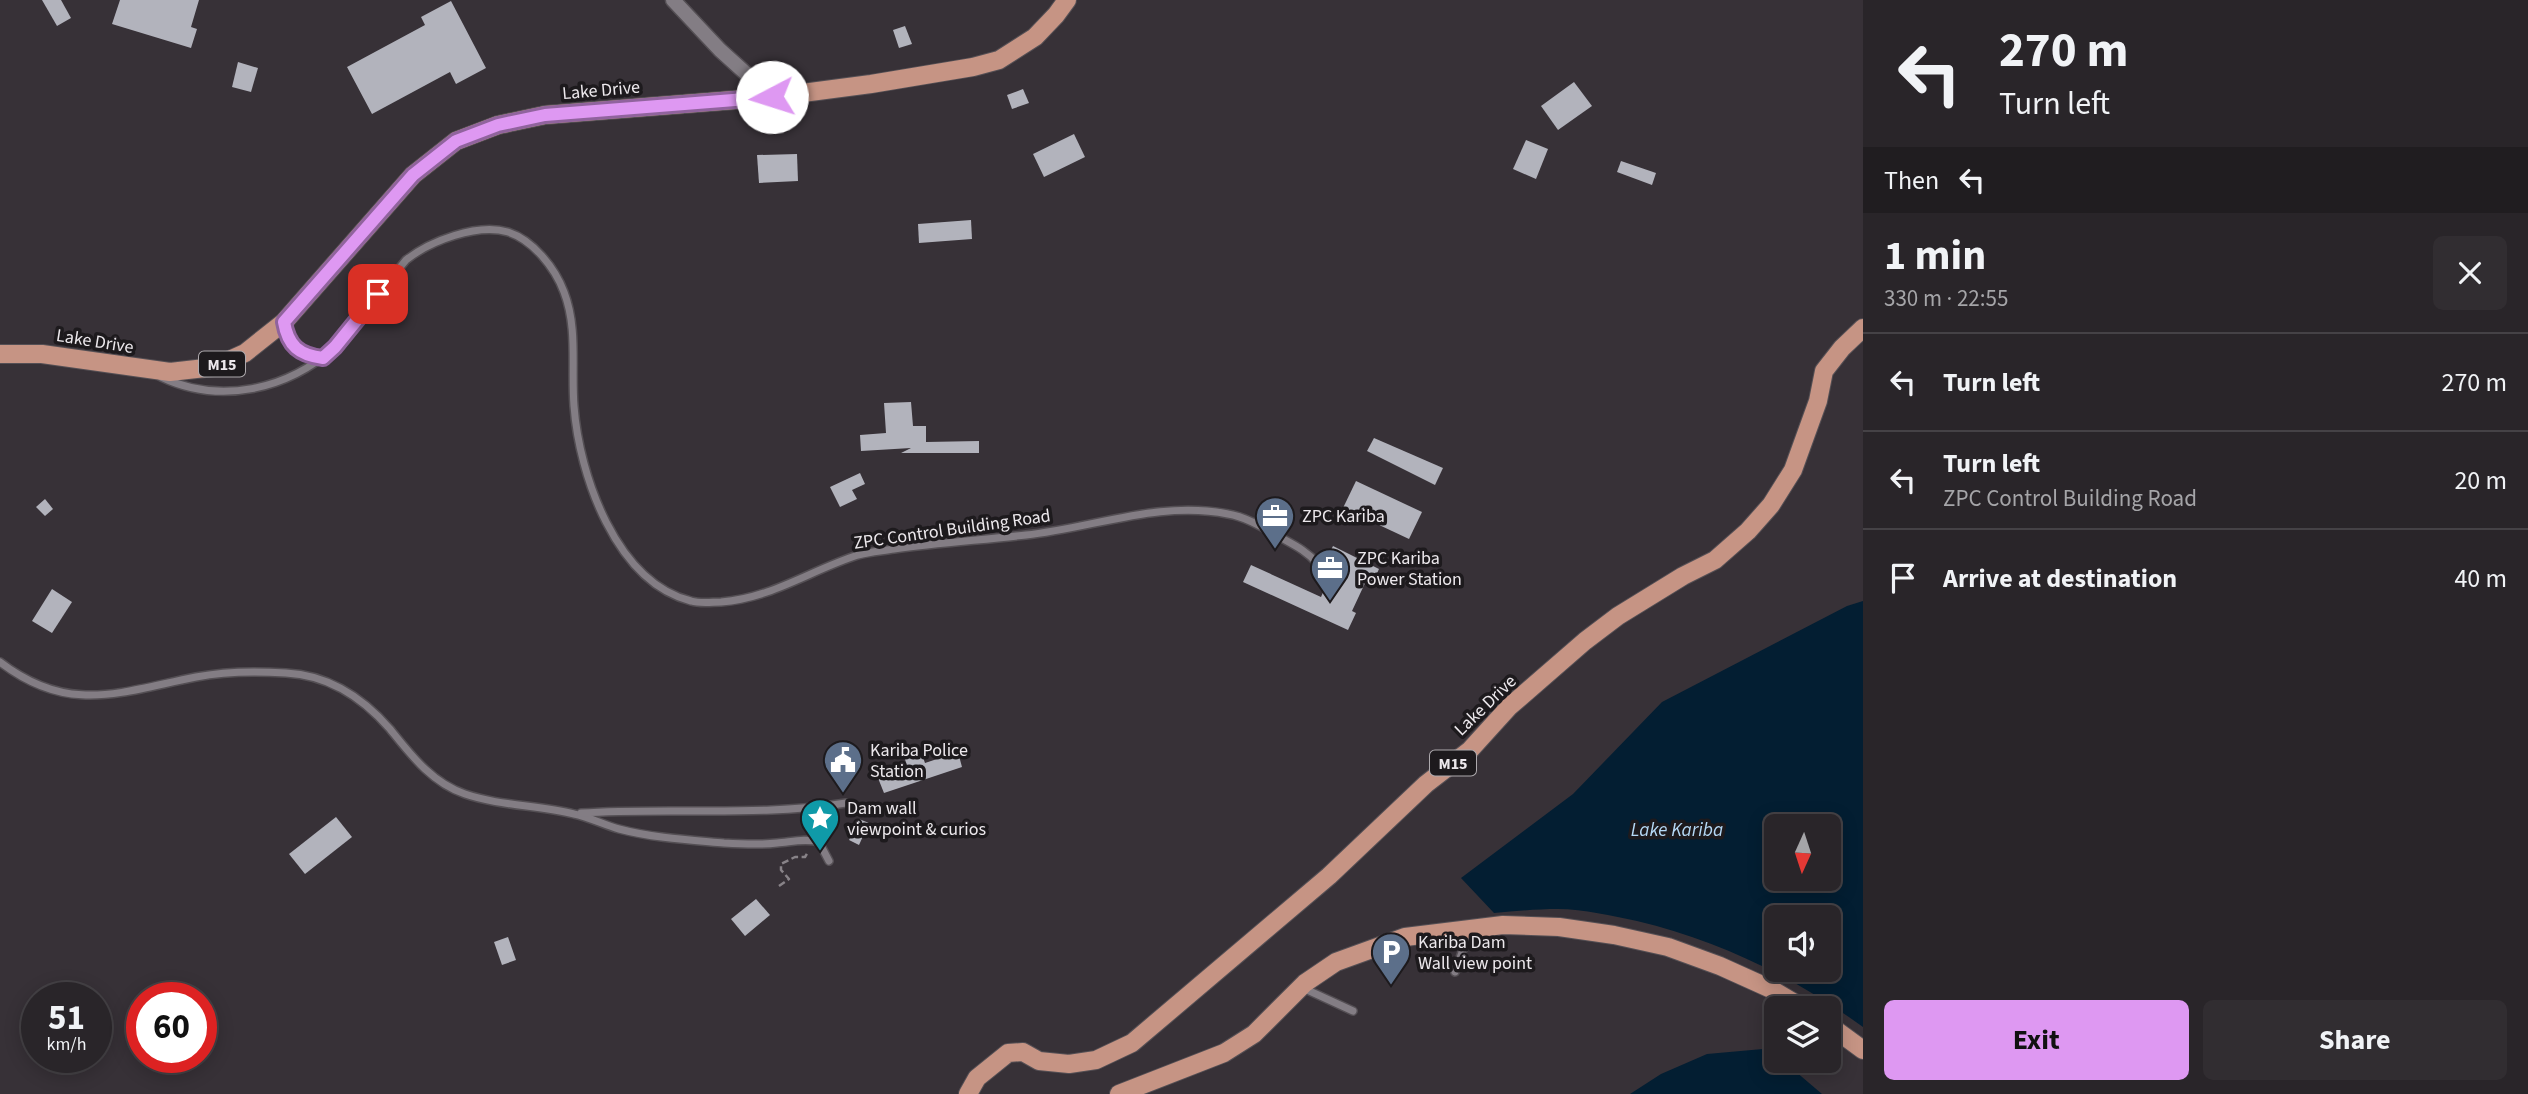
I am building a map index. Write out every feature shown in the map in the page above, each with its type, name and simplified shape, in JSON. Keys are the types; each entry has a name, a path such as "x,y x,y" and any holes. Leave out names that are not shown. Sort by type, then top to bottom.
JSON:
{"main road":[{"name":"Lake Drive","path":"0,354 42,354 170,372 196,370 231,361 264,340 284,322 413,175 456,141 498,125 545,115 772,97 871,84 999,61 1035,37 1067,0"},
{"name":"Lake Drive","path":"968,1094 977,1078 1008,1053 1023,1052 1040,1061 1069,1064 1096,1060 1132,1043 1329,876 1426,783 1470,750 1509,708 1585,641 1618,616 1683,576 1715,561 1748,531 1771,505 1793,470 1818,401 1824,372 1842,348 1863,328"},
{"path":"1119,1094 1224,1053 1254,1034 1301,987 1336,962 1405,937 1503,925 1559,927 1614,934 1668,947 1720,966 1783,996"},
{"path":"1841,1034 1863,1050"}],"street":[{"path":"673,0 720,50 772,97"}],"lane":[{"name":"ZPC Control Building Road","path":"148,370 177,384 204,391 251,390 289,378 323,358 335,347 406,260 420,249 447,237 488,230 507,232 527,241 556,275 564,293 573,333 574,405 578,439 602,512 619,544 647,578 668,592 702,603 740,600 783,588 859,555 917,546 1031,535 1176,509 1230,514 1252,522 1309,553 1317,563"},
{"path":"284,322 287,337 295,349 308,356 323,358"},
{"path":"0,663 21,679 39,686 59,692 95,696 237,672 306,675 332,684 357,698 388,727 423,768 462,793 575,814 620,829 690,839 775,844 810,840 819,842 829,862"},
{"path":"575,814 619,811 771,810 846,803"},
{"path":"1455,972 1470,929"},
{"path":"1301,987 1353,1011"}],"path":[{"path":"779,886 789,879 780,870 781,864 805,856 809,847 819,842"}],"water":[{"name":"Lake Kariba","path":"1863,601 1863,1027 1841,1012 1841,996 1816,996 1792,982 1841,982 1841,905 1764,905 1764,968 1727,950 1668,929 1598,913 1542,909 1494,913 1461,878 1573,794 1662,702 1847,606"},
{"path":"1763,1049 1764,1073 1797,1073 1822,1094 1630,1094 1661,1074 1707,1054"}],"building":[{"path":"42,0 61,0 71,18 57,26"},
{"path":"120,0 199,0 191,27 197,29 191,48 112,24"},
{"path":"451,1 486,68 456,84 450,72 372,114 347,67 425,25 421,17"},
{"path":"905,26 912,44 899,48 893,30"},
{"path":"238,62 258,68 251,92 232,87"},
{"path":"1574,82 1592,106 1558,130 1541,106"},
{"path":"1023,89 1029,103 1012,109 1007,95"},
{"path":"1074,134 1085,157 1044,177 1033,154"},
{"path":"1526,140 1548,149 1536,179 1513,169"},
{"path":"797,154 798,181 759,183 757,155"},
{"path":"1621,161 1656,173 1652,185 1617,172"},
{"path":"971,220 972,239 919,243 918,224"},
{"path":"911,402 913,426 926,426 926,442 979,441 979,453 901,453 911,448 861,451 860,435 886,433 884,403"},
{"path":"1374,438 1443,468 1435,485 1367,451"},
{"path":"860,473 865,484 852,490 857,499 840,507 830,487"},
{"path":"1356,481 1422,512 1409,539 1343,508"},
{"path":"45,499 53,509 45,516 36,507"},
{"path":"1333,546 1379,569 1372,584 1366,581 1352,611 1356,613 1348,630 1243,582 1251,565 1321,597 1335,565 1326,560"},
{"path":"52,589 72,602 52,633 32,621"},
{"path":"919,746 925,763 958,752 962,767 884,793 878,778 908,768 902,751"},
{"path":"336,817 352,837 305,874 289,854"},
{"path":"859,819 869,823 859,845 849,840"},
{"path":"756,899 770,915 745,936 731,919"},
{"path":"508,937 516,960 502,965 494,942"}],"place":[{"name":"ZPC Kariba","path":"1275,550"},
{"name":"ZPC Kariba Power Station","path":"1330,602"},
{"name":"Kariba Police Station","path":"843,794"},
{"name":"Dam wall viewpoint & curios","path":"820,852"},
{"name":"Kariba Dam Wall view point","path":"1391,986"}],"route":[{"path":"378,294 323,358 308,356 295,349 287,337 284,322 413,175 456,141 498,125 545,115 772,97"}]}
